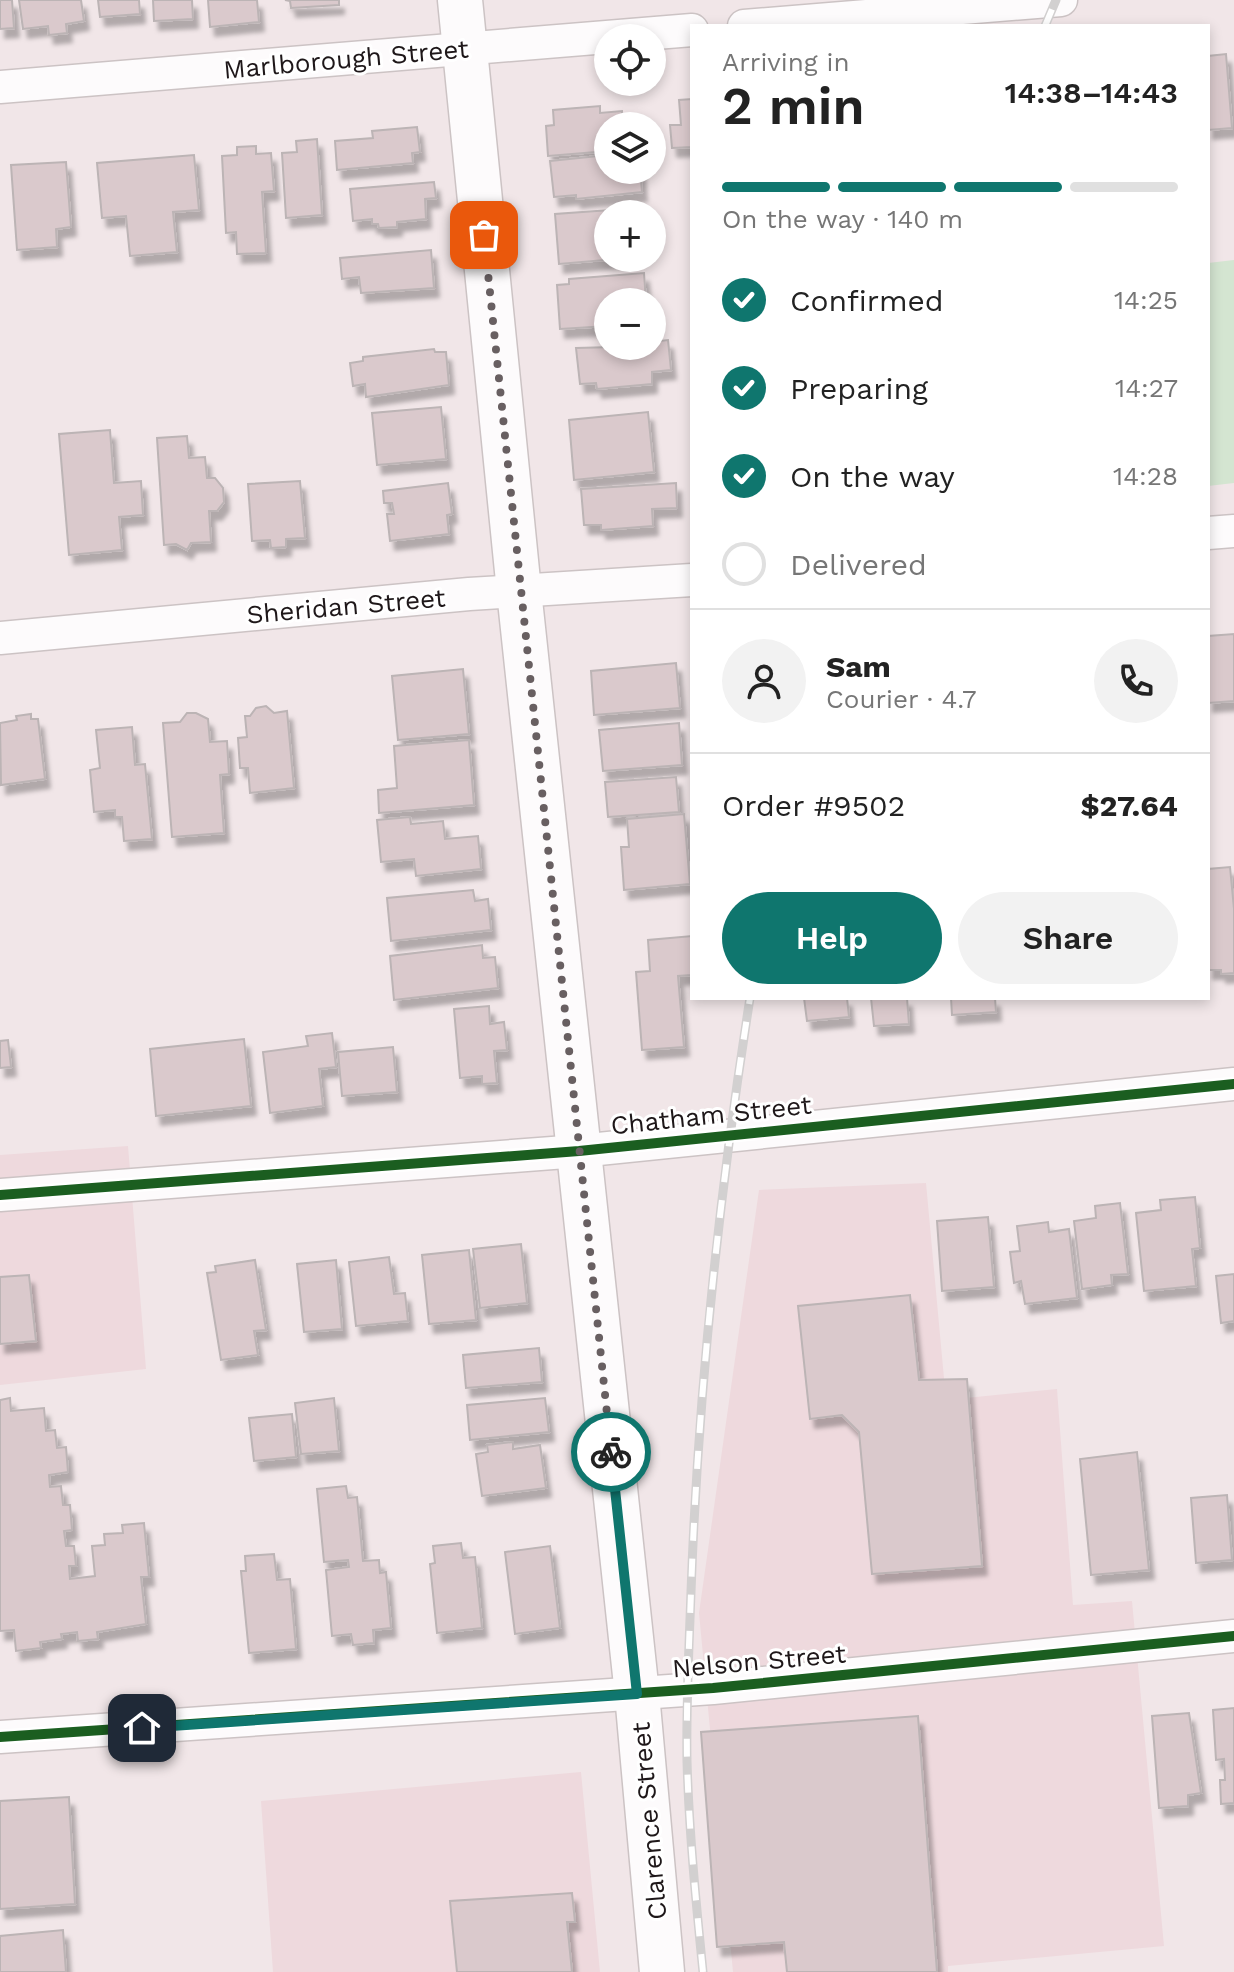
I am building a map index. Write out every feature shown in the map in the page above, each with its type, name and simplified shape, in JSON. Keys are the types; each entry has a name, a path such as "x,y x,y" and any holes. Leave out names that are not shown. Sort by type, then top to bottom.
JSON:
{"main road":[{"name":"Clarence Street","path":"460,0 519,591 637,1694 662,1972"}],"street":[{"path":"768,24 1061,0"},
{"name":"Marlborough Street","path":"0,87 690,30"},
{"path":"1210,533 1234,531"},
{"name":"Sheridan Street","path":"0,638 519,591 690,580"},
{"name":"Chatham Street","path":"0,1195 579,1151 1234,1084"},
{"name":"Nelson Street","path":"0,1737 637,1694 1234,1636"}],"shaded area":[{"path":"128,1146 146,1369 0,1385 0,1155"},
{"path":"926,1183 946,1400 1057,1389 1073,1605 1132,1601 1164,1946 948,1966 948,1972 733,1972 699,1613 759,1190"},
{"path":"581,1772 600,1972 273,1972 261,1801"}],"green space":[{"path":"1234,260 1234,483 1210,486 1210,263"}],"building":[{"path":"0,0 12,0 14,28 0,29"},
{"path":"19,0 81,0 84,21 66,24 67,33 49,35 48,26 23,29"},
{"path":"98,0 139,0 140,14 100,17"},
{"path":"153,0 192,0 193,19 154,21"},
{"path":"208,0 257,0 259,22 210,27"},
{"path":"285,0 339,0 339,5 291,8 290,1"},
{"path":"1226,54 1232,128 1210,130 1210,56"},
{"path":"690,99 690,147 672,148 670,125 681,125 679,100"},
{"path":"600,106 600,112 594,112 594,152 548,156 546,126 554,125 553,110"},
{"path":"417,127 420,152 412,153 413,163 337,170 335,141 373,138 372,131"},
{"path":"317,139 322,215 286,218 282,153 297,152 296,141"},
{"path":"256,146 256,154 271,153 274,191 262,192 266,253 237,254 236,232 226,233 222,156 237,155 237,147"},
{"path":"194,155 199,210 173,212 177,252 130,256 126,216 102,218 97,163"},
{"path":"594,156 594,184 641,184 642,192 576,199 576,195 554,197 550,161"},
{"path":"66,162 71,227 56,229 57,247 17,250 11,165"},
{"path":"434,182 436,198 425,199 426,219 397,222 397,227 379,228 378,224 372,224 372,219 353,221 350,189"},
{"path":"594,211 594,261 559,264 555,214"},
{"path":"431,250 434,288 361,293 359,277 342,279 340,258"},
{"path":"644,273 645,288 594,288 594,327 560,329 557,285 569,284 569,279"},
{"path":"666,340 671,370 652,372 652,384 597,389 596,383 580,384 576,348 594,348 594,360 666,360"},
{"path":"434,349 435,352 446,352 449,385 366,397 365,384 353,386 350,363 363,361 363,357"},
{"path":"441,407 446,459 377,465 372,413"},
{"path":"648,412 654,472 574,480 569,420"},
{"path":"110,430 114,483 141,481 143,515 119,517 122,550 69,555 59,434"},
{"path":"187,436 189,458 205,457 207,478 215,478 223,488 224,502 217,511 209,511 211,542 191,543 187,550 176,544 164,545 157,438"},
{"path":"300,481 305,538 286,539 286,547 271,548 270,540 252,541 248,484"},
{"path":"448,483 452,514 447,515 449,534 390,541 387,514 394,514 392,503 384,503 383,491"},
{"path":"676,483 677,508 652,509 653,526 601,530 601,525 584,525 581,489"},
{"path":"1234,634 1234,701 1210,703 1210,636"},
{"path":"676,663 680,708 594,715 591,671"},
{"path":"463,669 469,734 398,740 392,676"},
{"path":"266,706 274,713 287,711 294,788 250,793 248,768 240,768 238,738 247,737 245,716 250,716 256,708"},
{"path":"187,713 196,713 208,719 210,742 227,741 229,774 220,775 224,833 172,837 163,723 180,722"},
{"path":"31,714 31,719 38,719 45,779 1,785 0,723"},
{"path":"679,723 682,765 603,771 599,730"},
{"path":"132,727 135,765 145,764 152,839 124,841 122,817 115,817 115,810 94,812 90,770 100,768 96,730"},
{"path":"469,740 474,805 379,813 378,790 397,788 394,746"},
{"path":"676,777 679,812 608,817 605,782"},
{"path":"684,814 690,884 624,890 621,847 629,847 627,819"},
{"path":"410,817 411,824 443,821 445,839 478,836 481,869 416,876 414,859 381,862 377,820"},
{"path":"1230,867 1234,909 1234,973 1221,974 1221,970 1210,970 1210,869"},
{"path":"473,890 475,901 488,899 491,930 391,941 387,898"},
{"path":"690,936 690,975 678,976 684,1047 642,1050 636,972 650,971 648,940"},
{"path":"482,945 483,958 495,957 498,988 394,1000 390,956"},
{"path":"804,1000 847,1000 849,1017 807,1021"},
{"path":"871,1000 907,1000 909,1024 874,1026"},
{"path":"951,1000 995,1000 996,1012 952,1015"},
{"path":"489,1006 490,1024 504,1022 507,1050 494,1051 497,1083 482,1084 482,1076 460,1078 454,1009"},
{"path":"332,1033 336,1067 319,1069 323,1106 270,1113 263,1052 308,1046 306,1036"},
{"path":"244,1039 251,1106 156,1116 150,1049"},
{"path":"8,1040 11,1067 0,1068 0,1041"},
{"path":"393,1047 397,1092 342,1096 338,1052"},
{"path":"1195,1197 1200,1248 1192,1249 1196,1286 1144,1291 1136,1213 1161,1210 1160,1200"},
{"path":"1120,1203 1128,1274 1111,1275 1112,1285 1082,1289 1074,1221 1096,1218 1095,1206"},
{"path":"988,1217 994,1287 942,1291 937,1221"},
{"path":"1048,1222 1049,1232 1069,1229 1077,1298 1025,1304 1021,1281 1014,1283 1010,1252 1020,1251 1017,1226"},
{"path":"521,1244 527,1303 480,1308 473,1249"},
{"path":"469,1250 476,1320 429,1324 422,1255"},
{"path":"389,1257 394,1294 405,1293 408,1321 356,1326 349,1262"},
{"path":"255,1260 266,1330 254,1331 258,1355 221,1360 207,1273 216,1272 215,1266"},
{"path":"336,1260 342,1329 304,1332 297,1264"},
{"path":"1234,1274 1234,1321 1221,1323 1216,1276"},
{"path":"29,1275 36,1341 0,1344 0,1277"},
{"path":"910,1295 919,1380 967,1379 982,1566 872,1574 859,1432 842,1415 810,1419 798,1306"},
{"path":"539,1348 542,1382 466,1388 463,1355"},
{"path":"10,1398 11,1411 44,1408 46,1431 55,1430 57,1448 66,1447 68,1472 49,1475 50,1487 61,1486 63,1505 70,1505 72,1530 64,1531 66,1546 74,1546 76,1566 69,1566 70,1579 95,1576 92,1546 105,1545 104,1534 123,1533 122,1525 144,1523 149,1577 141,1577 146,1624 97,1632 98,1639 78,1641 77,1632 61,1634 62,1639 40,1642 41,1648 16,1651 14,1630 0,1631 0,1400"},
{"path":"334,1398 339,1451 301,1454 295,1403"},
{"path":"545,1398 549,1432 470,1440 467,1405"},
{"path":"292,1414 296,1457 254,1461 249,1418"},
{"path":"513,1442 513,1449 540,1445 546,1488 482,1496 476,1454 488,1452 487,1445"},
{"path":"1137,1452 1149,1570 1091,1575 1080,1459"},
{"path":"346,1486 348,1498 357,1497 363,1561 379,1560 380,1573 386,1572 391,1628 373,1630 374,1643 353,1645 351,1634 332,1636 326,1570 349,1567 348,1560 324,1562 317,1489"},
{"path":"1227,1495 1232,1560 1196,1563 1191,1498"},
{"path":"461,1543 463,1558 475,1557 482,1628 437,1633 430,1564 435,1563 433,1546"},
{"path":"550,1546 560,1628 515,1634 505,1552"},
{"path":"274,1554 277,1580 290,1579 296,1649 249,1653 241,1571 246,1571 245,1556"},
{"path":"1234,1708 1234,1803 1221,1804 1220,1780 1225,1780 1224,1759 1216,1760 1213,1710"},
{"path":"1189,1713 1201,1793 1188,1795 1188,1806 1159,1808 1152,1716"},
{"path":"918,1716 937,1972 787,1972 784,1942 717,1947 701,1732"},
{"path":"69,1797 75,1904 0,1909 0,1801"},
{"path":"572,1893 575,1922 567,1922 572,1972 457,1972 450,1901"},
{"path":"63,1930 66,1972 0,1972 0,1936"}],"railway":[{"path":"1046,24 1056,0"},
{"path":"703,1972 687,1761 694,1517 712,1294 750,1000"}],"cycle path":[{"path":"0,1195 579,1151 1234,1084"},
{"path":"0,1737 713,1688 1234,1636"}],"way so far":[{"path":"484,235 611,1452"}],"route":[{"path":"142,1728 637,1694 611,1452"}]}
